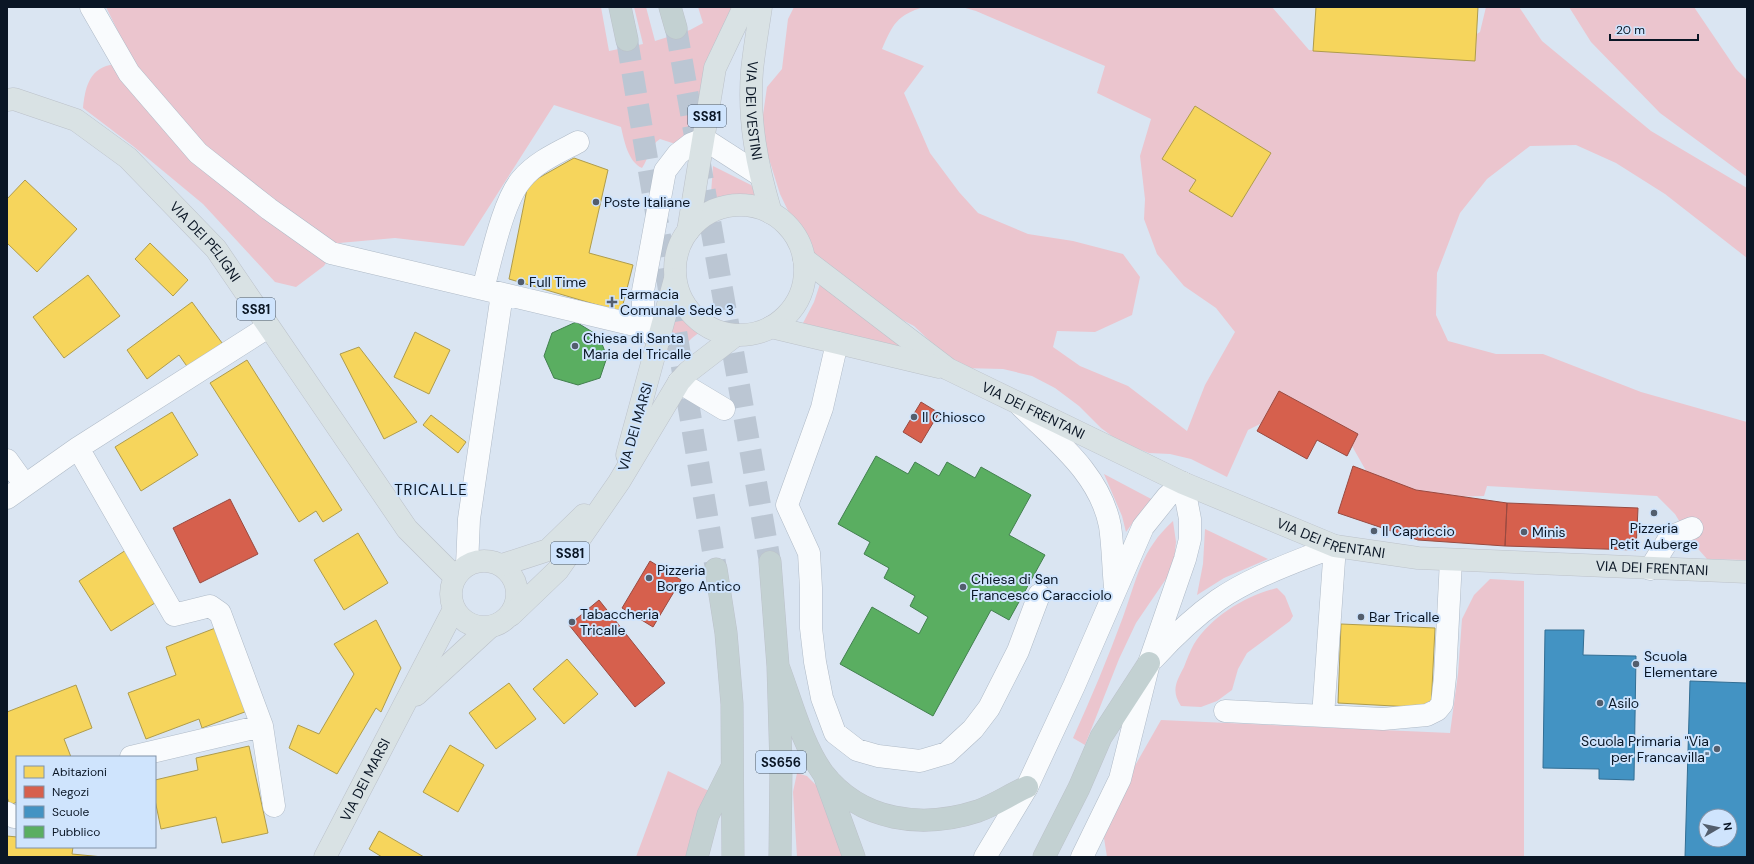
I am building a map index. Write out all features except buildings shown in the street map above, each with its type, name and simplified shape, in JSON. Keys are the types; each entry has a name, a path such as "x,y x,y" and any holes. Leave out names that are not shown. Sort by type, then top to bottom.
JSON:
{"highway":[{"path":"620,7 627,40"},
{"path":"670,7 676,28"},
{"name":"SS656","path":"770,562 778,666 781,765 780,857"},
{"path":"716,569 727,648 732,704 734,764 733,857"},
{"path":"1044,857 1079,788 1101,737 1149,663"},
{"path":"778,666 806,742 823,772 854,857"},
{"path":"696,857 708,815 734,764"},
{"path":"823,772 840,790 858,804 889,817 926,820 952,818 980,810 1027,787"}],"main road":[{"name":"SS81","path":"688,231 715,68 744,7"},
{"name":"VIA DEI VESTINI","path":"761,7 752,70 751,106 754,142 760,175 771,213"},
{"name":"VIA DEI PELIGNI","path":"7,100 14,99 76,120 128,158 216,249 407,529 461,571"},
{"name":"SS81","path":"729,206 754,206 771,213 786,225 794,235 804,259 804,279 798,298 786,315 771,328 754,334 736,335 714,330 696,318 682,300 675,279 675,262 679,245 688,231 700,218 717,209 729,206"},
{"name":"VIA DEI FRENTANI","path":"804,259 948,369 1183,483 1335,546 1418,558 1747,572"},
{"name":"VIA DEI MARSI","path":"502,565 548,550 619,482 651,334 675,279"},
{"name":"VIA DEI FRENTANI","path":"771,328 948,369"},
{"name":"VIA DEI MARSI","path":"510,615 558,570 619,482 679,382 688,372 736,335"},
{"path":"488,560 502,565 510,573 515,582 518,594 516,605 510,615 498,625 490,627 480,627 469,624 460,618 454,609 451,598 451,587 461,571 477,561 488,560"},
{"name":"VIA DEI MARSI","path":"325,857 406,704 454,609"},
{"name":"VIA DEI MARSI","path":"406,704 490,627"}],"street":[{"path":"91,7 128,73 193,147 269,209 331,253 492,291 651,334 642,291 665,171 678,154 691,144 704,139 760,175"},
{"path":"461,571 469,519 492,291 510,196 522,178 546,160 578,142"},
{"path":"7,498 78,448 268,327"},
{"path":"837,343 822,408 787,505 809,553 812,588 811,628 815,662 822,698 835,733 857,750 878,756 920,761 947,752 973,729 989,708 1018,651 1039,596"},
{"path":"679,382 724,409"},
{"path":"1017,402 1080,464 1098,492 1110,526 1116,591"},
{"path":"78,448 174,615 210,606 220,613 262,726 274,806"},
{"path":"7,460 25,485"},
{"path":"985,857 1027,787 1074,686 1143,527 1167,497 1183,483"},
{"path":"1082,857 1120,779 1149,663 1190,539 1190,519 1183,483"},
{"path":"1650,569 1670,537 1692,528"},
{"path":"1149,663 1182,628 1219,600 1261,577 1335,546 1322,716"},
{"path":"1225,711 1383,719 1427,715 1437,710 1442,704 1444,692 1451,560"},
{"path":"135,756 262,726"},
{"path":"7,813 14,817 16,816"}],"shaded area":[{"path":"106,7 601,7 609,51 643,44 634,7 646,7 655,41 690,30 703,23 698,7 733,7 694,150 660,139 651,149 642,168 633,161 630,156 625,144 621,127 554,105 464,246 395,238 339,243 324,266 296,287 275,282 203,204 133,146 83,108 89,82 97,71 110,65 135,66"},
{"path":"794,7 924,7 908,13 897,22 889,33 882,49 924,66 904,93 930,153 959,192 978,213 1028,234 1073,241 1123,254 1140,277 1132,315 1095,332 1057,331 1053,347 1080,366 1128,386 1187,431 1205,385 1235,332 1216,308 1184,286 1157,254 1144,219 1145,199 1140,156 1151,119 1097,93 1105,66 976,11 962,7 1272,7 1309,50 1389,56 1451,50 1480,32 1486,7 1519,7 1542,41 1651,131 1747,188 1747,258 1665,194 1616,163 1576,145 1530,146 1487,179 1460,213 1437,273 1436,315 1448,341 1496,354 1543,354 1641,392 1747,422 1747,560 1707,559 1692,542 1675,514 1657,496 1487,486 1484,496 1456,496 1400,490 1373,483 1348,439 1332,419 1299,415 1262,423 1248,430 1227,477 1191,459 1170,454 1149,453 1120,442 1101,428 1079,406 1055,388 1032,376 1003,369 963,368 948,358 914,326 874,305 833,276 806,248 780,194 765,146 762,122 767,87 782,69 788,19"},
{"path":"1569,7 1694,7 1736,69 1747,80 1747,177 1660,113 1591,42"},
{"path":"713,166 751,185 758,198 722,203 710,208"},
{"path":"820,284 919,355 803,323 814,302"},
{"path":"680,304 694,321 705,328 692,338 675,355 665,348"},
{"path":"1104,474 1155,501 1139,514 1126,532 1122,516"},
{"path":"1173,521 1176,542 1174,561 1168,576 1136,623 1119,659 1085,745 1073,738 1111,648 1141,566 1154,543"},
{"path":"1205,529 1268,559 1224,578 1197,595 1203,564"},
{"path":"1490,579 1524,581 1524,857 1107,857 1104,838 1120,792 1161,720 1450,733 1458,674 1462,619 1474,595"},
{"path":"1277,588 1285,596 1293,616 1290,621 1247,653 1238,669 1232,690 1217,701 1201,707 1181,706 1175,691 1177,682 1194,644 1201,634 1230,608 1253,596"},
{"path":"668,771 709,791 690,857 636,857"},
{"path":"797,773 807,776 820,789 847,857 797,857 793,792"}],"tunnel":[{"path":"676,28 770,562"},
{"path":"627,40 716,569"}],"place":[{"name":"Poste Italiane","path":"596,202"},
{"name":"Full Time","path":"521,282"},
{"name":"Farmacia Comunale Sede 3","path":"612,302"},
{"name":"Chiesa di Santa Maria del Tricalle","path":"575,346"},
{"name":"Il Chiosco","path":"914,417"},
{"name":"Pizzeria Petit Auberge","path":"1654,513"},
{"name":"Il Capriccio","path":"1374,531"},
{"name":"Minis","path":"1524,532"},
{"name":"Pizzeria Borgo Antico","path":"649,578"},
{"name":"Chiesa di San Francesco Caracciolo","path":"963,587"},
{"name":"Bar Tricalle","path":"1361,617"},
{"name":"Tabaccheria Tricalle","path":"572,622"},
{"name":"Scuola Elementare","path":"1636,664"},
{"name":"Asilo","path":"1600,703"},
{"name":"Scuola Primaria \"Via per Francavilla\"","path":"1717,749"}],"district":[{"name":"TRICALLE","path":"431,490"}]}
